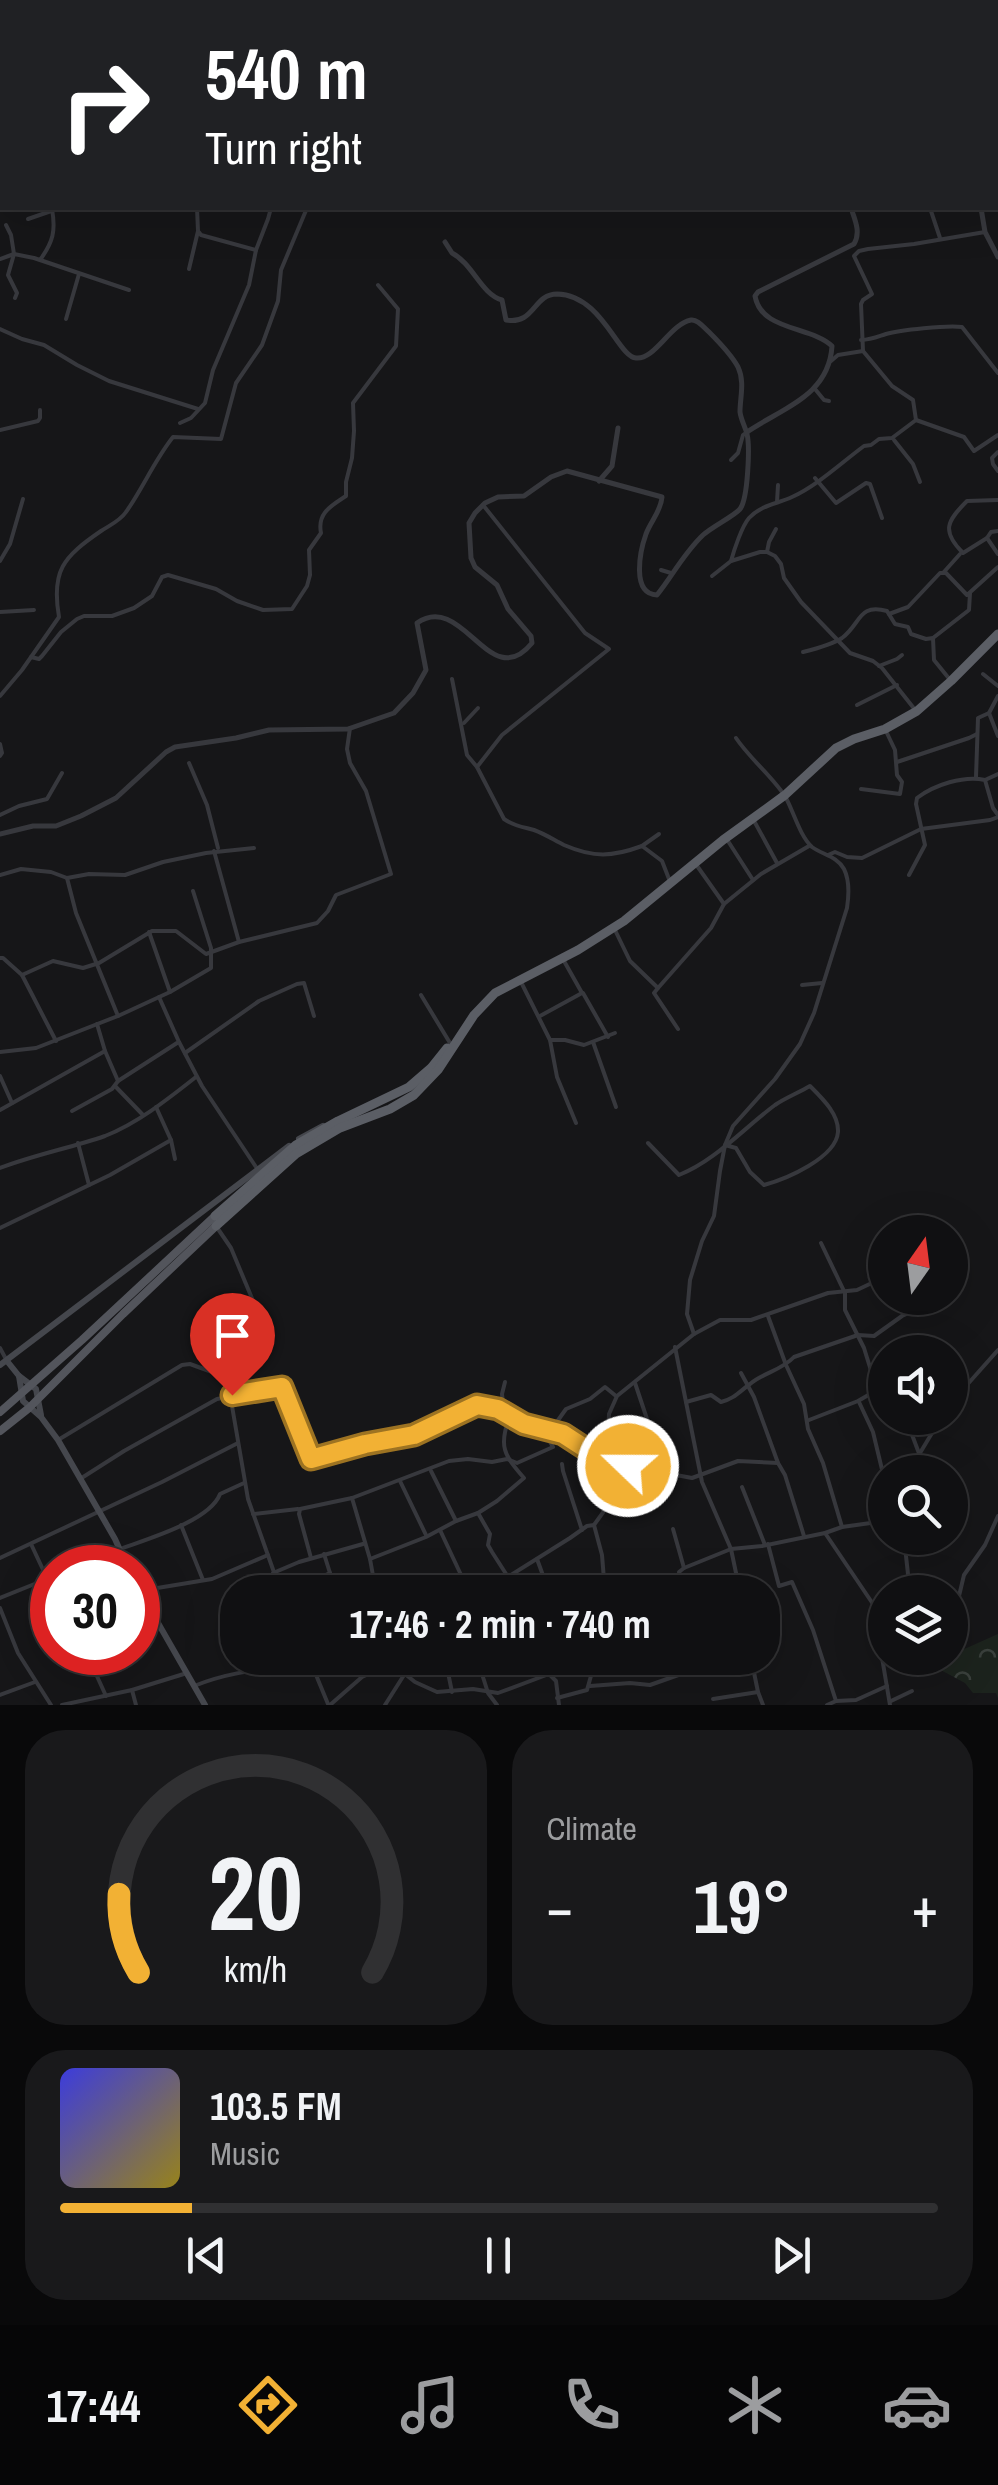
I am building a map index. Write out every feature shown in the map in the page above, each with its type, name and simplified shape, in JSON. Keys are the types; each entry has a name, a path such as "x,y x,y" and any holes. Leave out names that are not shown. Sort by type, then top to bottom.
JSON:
{"highway":[{"path":"215,1221 296,1154 340,1128 390,1109 414,1095 438,1070 484,1002 494,994 614,928 836,748 886,729 916,710 998,630"},
{"path":"215,1221 296,1145 409,1087 431,1068 474,1007 494,989 594,936 783,793 816,757 841,740 916,710"}],"main road":[{"path":"41,1416 36,1389 3,1363 307,1134 330,1125"},
{"path":"0,1412 215,1221"},
{"path":"0,1432 29,1408 215,1221"},
{"path":"19,1376 23,1400 41,1416 58,1440 117,1545"},
{"path":"160,1627 205,1705"}],"street":[{"path":"28,218 46,210"},
{"path":"40,260 51,245 56,228 51,210"},
{"path":"188,270 198,231 197,210"},
{"path":"180,423 192,418 204,403 213,370 248,285 270,210"},
{"path":"0,696 59,616 55,593 66,562 84,543 125,514 173,437 221,439 236,383 262,345 278,300 281,270 306,210"},
{"path":"831,361 832,346 825,339 768,316 758,308 755,296 854,244 858,235 852,210"},
{"path":"931,210 940,238"},
{"path":"981,210 985,232 998,258"},
{"path":"6,224 14,254 8,275 16,298"},
{"path":"198,231 200,236 256,250"},
{"path":"916,420 913,400 892,386 863,351 861,304 872,294 855,260 856,254 985,232"},
{"path":"0,834 33,826 56,826 81,816 116,798 175,747 269,730 350,728 394,713 420,684 426,670 417,623 422,619 446,617 500,657 525,651 532,643 531,636 508,609 497,585 475,567 471,558 469,524 483,505 498,496 524,496 567,471 662,497 662,505 645,536 640,563 642,586 646,593 657,595 706,532 739,510 747,480 738,367 697,320 690,320 667,335 649,354 632,358 607,323 575,299 558,294 548,296 524,319 506,320 502,300 492,297 445,242"},
{"path":"0,259 14,254 40,260 129,290"},
{"path":"66,319 79,274"},
{"path":"31,657 42,656 76,619 112,616 144,603 162,577 168,575 216,589 237,602 263,610 292,609 307,586 308,550 321,533 322,514 346,496 354,444 353,403 396,346 398,309 378,285"},
{"path":"861,340 898,332 962,327 998,374"},
{"path":"0,328 44,346 109,381 200,410"},
{"path":"731,460 738,452 743,434 815,389 838,355 863,351"},
{"path":"815,389 829,401"},
{"path":"0,430 38,421 40,410"},
{"path":"916,420 964,437 974,451 998,435"},
{"path":"731,561 745,522 756,511 792,498 864,446 892,438 916,420"},
{"path":"599,481 612,466 618,428"},
{"path":"892,438 914,464 920,482"},
{"path":"998,452 992,458 998,471"},
{"path":"816,480 836,503 860,485 870,484 882,518"},
{"path":"776,502 778,485"},
{"path":"0,561 10,544 23,499"},
{"path":"889,614 908,607 960,556 949,534 950,522 967,501 998,500"},
{"path":"477,767 502,735 609,649 585,633 483,505"},
{"path":"739,510 745,522"},
{"path":"768,552 776,529"},
{"path":"960,552 975,547 998,530"},
{"path":"987,538 998,554"},
{"path":"712,576 731,561 768,552 775,556 801,602 850,653 874,661 916,710"},
{"path":"943,573 967,595 998,567"},
{"path":"661,570 671,573"},
{"path":"804,652 839,640 870,608 887,611 895,624 908,627 911,634 933,638 970,610 970,592"},
{"path":"0,612 34,610"},
{"path":"933,638 934,660 949,679"},
{"path":"879,666 902,655"},
{"path":"983,674 998,686"},
{"path":"452,679 467,756 477,767 500,814 512,824 604,856 616,856 642,846 659,834"},
{"path":"856,705 897,686"},
{"path":"976,778 978,718 989,713 998,696"},
{"path":"462,725 478,708"},
{"path":"989,713 998,736"},
{"path":"22,975 53,961 83,968 96,964 150,932 176,931 206,954 317,922 328,912 336,895 391,874 366,791 346,749 350,728"},
{"path":"861,789 900,794 902,782 886,729"},
{"path":"897,762 977,734"},
{"path":"694,1334 687,1314 690,1280 714,1216 725,1145 733,1126 800,1044 814,1013 849,896 843,868 810,846 783,793 753,765 736,738"},
{"path":"0,744 0,756"},
{"path":"189,763 207,805 239,942"},
{"path":"0,814 46,798 62,773"},
{"path":"910,875 925,845 917,798 951,782 985,780 998,774"},
{"path":"828,855 835,852 862,858 922,829 990,820 998,816 985,780"},
{"path":"753,819 778,864"},
{"path":"726,838 753,880"},
{"path":"642,846 662,861 669,879"},
{"path":"678,1030 654,993 710,928 724,904 753,880 810,846"},
{"path":"0,875 21,869 67,878 125,875 163,862 254,848"},
{"path":"695,863 724,904"},
{"path":"67,878 76,913 118,1016"},
{"path":"0,1052 36,1048 56,1041 170,992 211,968 211,952 193,891"},
{"path":"614,928 630,961 658,988"},
{"path":"150,932 170,992"},
{"path":"0,958 22,975 56,1041"},
{"path":"562,958 608,1037"},
{"path":"520,980 550,1040 557,1077 576,1123"},
{"path":"184,1052 244,1010 304,983 314,1016"},
{"path":"802,986 822,983"},
{"path":"540,1016 582,993"},
{"path":"421,996 450,1043"},
{"path":"159,997 196,1077 258,1170"},
{"path":"97,1024 117,1083 143,1115"},
{"path":"550,1040 584,1044 615,1033"},
{"path":"72,1112 178,1042"},
{"path":"593,1042 616,1107"},
{"path":"0,1110 104,1051"},
{"path":"0,1076 12,1103"},
{"path":"0,1168 113,1132 196,1077"},
{"path":"648,1144 679,1175 690,1171 777,1104 810,1086 833,1114 838,1130 834,1144 814,1163 764,1186 736,1148 725,1145"},
{"path":"156,1107 175,1160"},
{"path":"0,1228 170,1140"},
{"path":"78,1142 89,1185"},
{"path":"215,1221 256,1308 240,1351 232,1395 244,1484 273,1573 311,1558 366,1544"},
{"path":"808,1421 877,1390 858,1334 845,1310 845,1291 821,1243"},
{"path":"513,1575 594,1524 612,1500 609,1414 616,1396 634,1381 694,1334 720,1320 751,1320 828,1293 868,1285"},
{"path":"768,1315 804,1404 808,1429 823,1463 842,1527"},
{"path":"686,1402 710,1395 724,1402 794,1357 858,1334 874,1336 904,1315"},
{"path":"676,1347 701,1475 731,1548 737,1575"},
{"path":"0,1348 3,1363"},
{"path":"968,1384 998,1350"},
{"path":"58,1440 182,1365 190,1364 234,1380"},
{"path":"741,1373 785,1475 804,1536"},
{"path":"634,1381 650,1428 656,1470"},
{"path":"504,1412 505,1382"},
{"path":"80,1479 217,1400 282,1387 311,1459 414,1435 477,1405 563,1434 613,1463 692,1478 738,1462 778,1464"},
{"path":"551,1430 566,1409 605,1387 616,1396"},
{"path":"858,1400 878,1455"},
{"path":"370,1559 478,1513 524,1478 507,1459 504,1431 511,1415"},
{"path":"253,1514 352,1498 449,1461 507,1459 518,1463 553,1447 542,1428"},
{"path":"0,1558 238,1443"},
{"path":"562,1464 582,1530"},
{"path":"430,1469 456,1521"},
{"path":"400,1481 426,1537"},
{"path":"132,1545 216,1506 220,1494 244,1484"},
{"path":"742,1487 766,1544 778,1586 792,1582 806,1613 831,1704 887,1686"},
{"path":"352,1498 373,1575"},
{"path":"300,1509 311,1558"},
{"path":"478,1513 490,1534 488,1545 506,1575"},
{"path":"964,1575 986,1545 998,1516"},
{"path":"680,1575 684,1568 731,1548 868,1523"},
{"path":"594,1524 604,1575"},
{"path":"181,1525 204,1580"},
{"path":"672,1529 684,1568"},
{"path":"440,1530 461,1575"},
{"path":"825,1533 873,1604 890,1703 912,1691"},
{"path":"324,1554 330,1573 326,1575"},
{"path":"160,1586 220,1576 268,1555"},
{"path":"537,1559 543,1575"},
{"path":"0,1598 30,1586"},
{"path":"0,1608 18,1653 51,1705"},
{"path":"62,1705 187,1673"},
{"path":"96,1675 106,1696"},
{"path":"194,1686 221,1675"},
{"path":"317,1675 330,1705 365,1675"},
{"path":"386,1705 404,1675"},
{"path":"406,1675 427,1689 472,1689 498,1694 546,1675"},
{"path":"448,1675 452,1692"},
{"path":"482,1675 496,1705"},
{"path":"550,1675 556,1682 558,1702 588,1690 592,1675"},
{"path":"590,1686 650,1685 678,1675"},
{"path":"755,1675 763,1705"},
{"path":"0,1695 35,1682"},
{"path":"132,1690 136,1705"},
{"path":"713,1699 758,1692"},
{"path":"856,1697 862,1704"}],"green space":[{"path":"998,1634 998,1698 996,1693 973,1693 950,1675 968,1675 968,1647"}],"route":[{"path":"232,1395 282,1387 311,1459 414,1435 477,1405 563,1434 603,1460 628,1466"}]}
